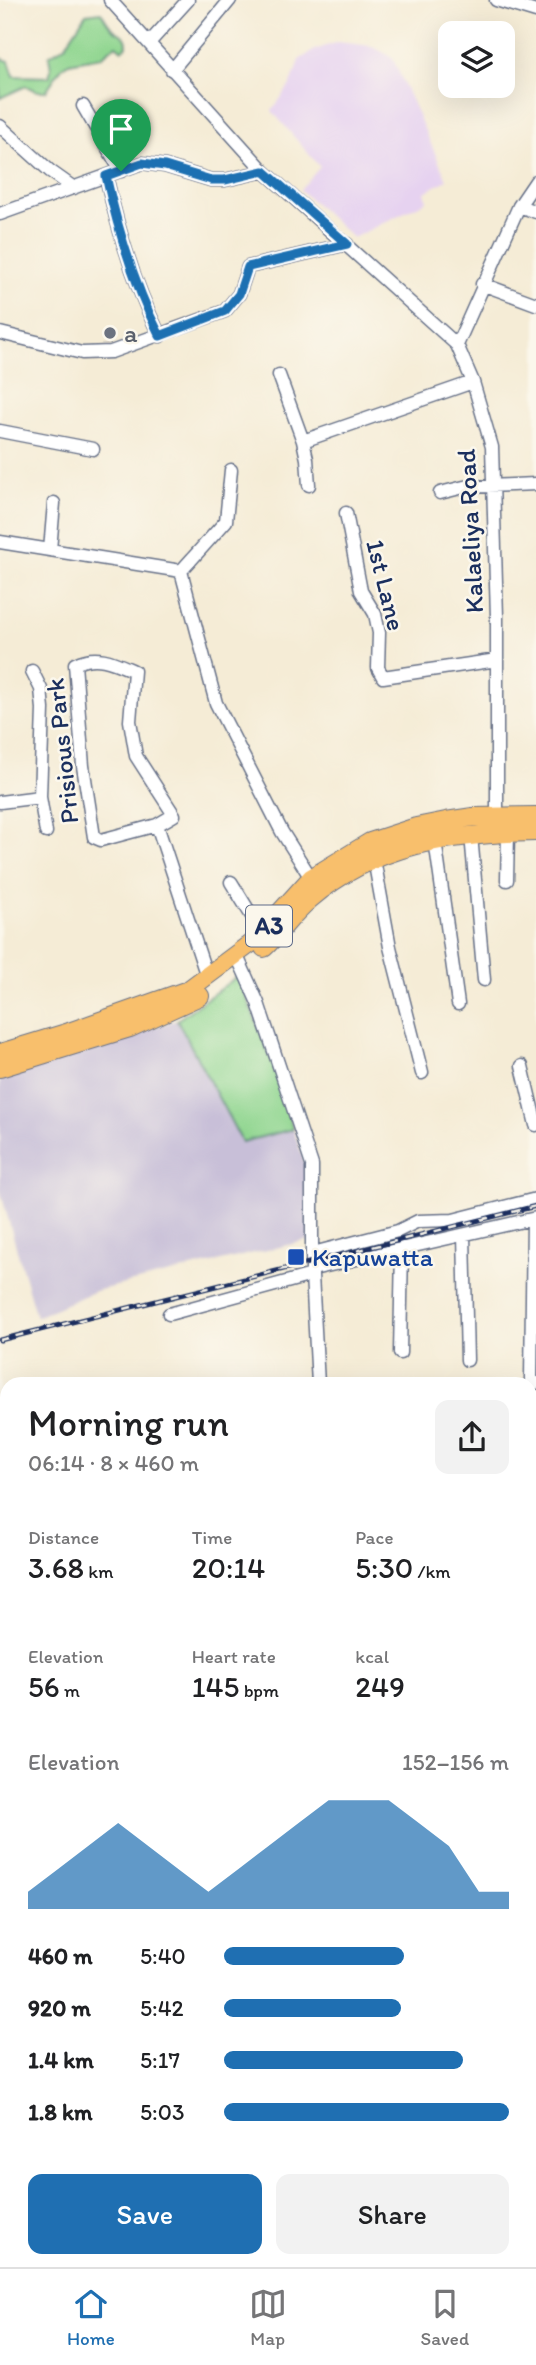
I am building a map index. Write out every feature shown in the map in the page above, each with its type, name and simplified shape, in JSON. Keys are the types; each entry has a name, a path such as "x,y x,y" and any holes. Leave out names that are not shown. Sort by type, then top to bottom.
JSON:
{"highway":[{"name":"A3","path":"0,1068 130,1028 194,1000 240,961 278,934 307,902 333,882 374,859 404,847 471,835 536,816"},
{"name":"A3","path":"0,1053 188,990 240,961 311,878 370,842 446,821 536,832"}],"street":[{"name":"Kalaeliya Road","path":"110,0 264,171 457,345 473,382 492,447 501,827 507,880"},
{"path":"149,43 188,0"},
{"path":"172,71 230,0"},
{"path":"496,0 536,12"},
{"path":"83,106 121,171"},
{"path":"0,126 50,171 74,188"},
{"path":"0,214 142,163 165,166 211,180 225,180 264,171"},
{"path":"106,176 113,206 148,311 160,336"},
{"path":"457,345 519,205 536,181"},
{"path":"519,205 536,212"},
{"path":"0,333 82,353 111,352 225,311 239,294 248,267 347,244"},
{"path":"482,284 536,304"},
{"path":"279,375 303,441 309,485"},
{"path":"303,441 473,382"},
{"path":"0,431 93,449"},
{"path":"181,570 226,521 230,470"},
{"path":"440,493 464,487 536,484"},
{"path":"50,550 54,503"},
{"name":"1st Lane","path":"346,513 361,591 375,614 379,633 378,668 383,677 497,660"},
{"path":"0,542 181,570"},
{"path":"181,570 216,703 282,832 311,878"},
{"name":"Prisious Park","path":"88,657 111,661 134,671 130,721 136,756 174,815 157,825 101,840 94,837 83,766 75,664 88,657"},
{"path":"32,671 41,690 43,709 40,797 46,832"},
{"path":"0,802 40,797"},
{"path":"157,825 207,977"},
{"path":"471,835 484,980"},
{"path":"435,840 458,1004"},
{"path":"374,859 390,947 422,1073"},
{"path":"231,882 263,934"},
{"path":"240,961 258,1003 312,1165 312,1272 317,1377"},
{"path":"522,1066 536,1125"},
{"path":"313,1254 398,1231 418,1221 453,1220 536,1199"},
{"path":"169,1314 402,1248 534,1218 531,1377"},
{"path":"464,1234 467,1360"},
{"path":"400,1353 402,1248"}],"shaded area":[{"path":"338,42 371,46 392,57 447,180 425,192 427,201 353,238 300,190 320,167 272,111 292,82 299,60 315,50"},
{"path":"177,1020 242,1142 293,1129 307,1170 309,1240 95,1291 36,1317 0,1190 0,1073"}],"green space":[{"path":"101,12 111,27 124,37 127,46 122,50 116,45 101,57 69,63 62,67 46,91 37,91 26,86 0,98 0,58 9,61 14,76 49,77 49,56 66,45 86,14"},
{"path":"238,976 276,1071 293,1129 242,1142 177,1020"}],"railway":[{"path":"0,1340 536,1206"}],"place":[{"name":"a","path":"110,333"},
{"name":"Kapuwatta","path":"296,1257"}],"route":[{"path":"142,163 165,166 211,180 225,180 264,171 347,244 248,267 239,294 225,311 160,336 148,311 113,206 106,176 121,171 142,163"}]}
